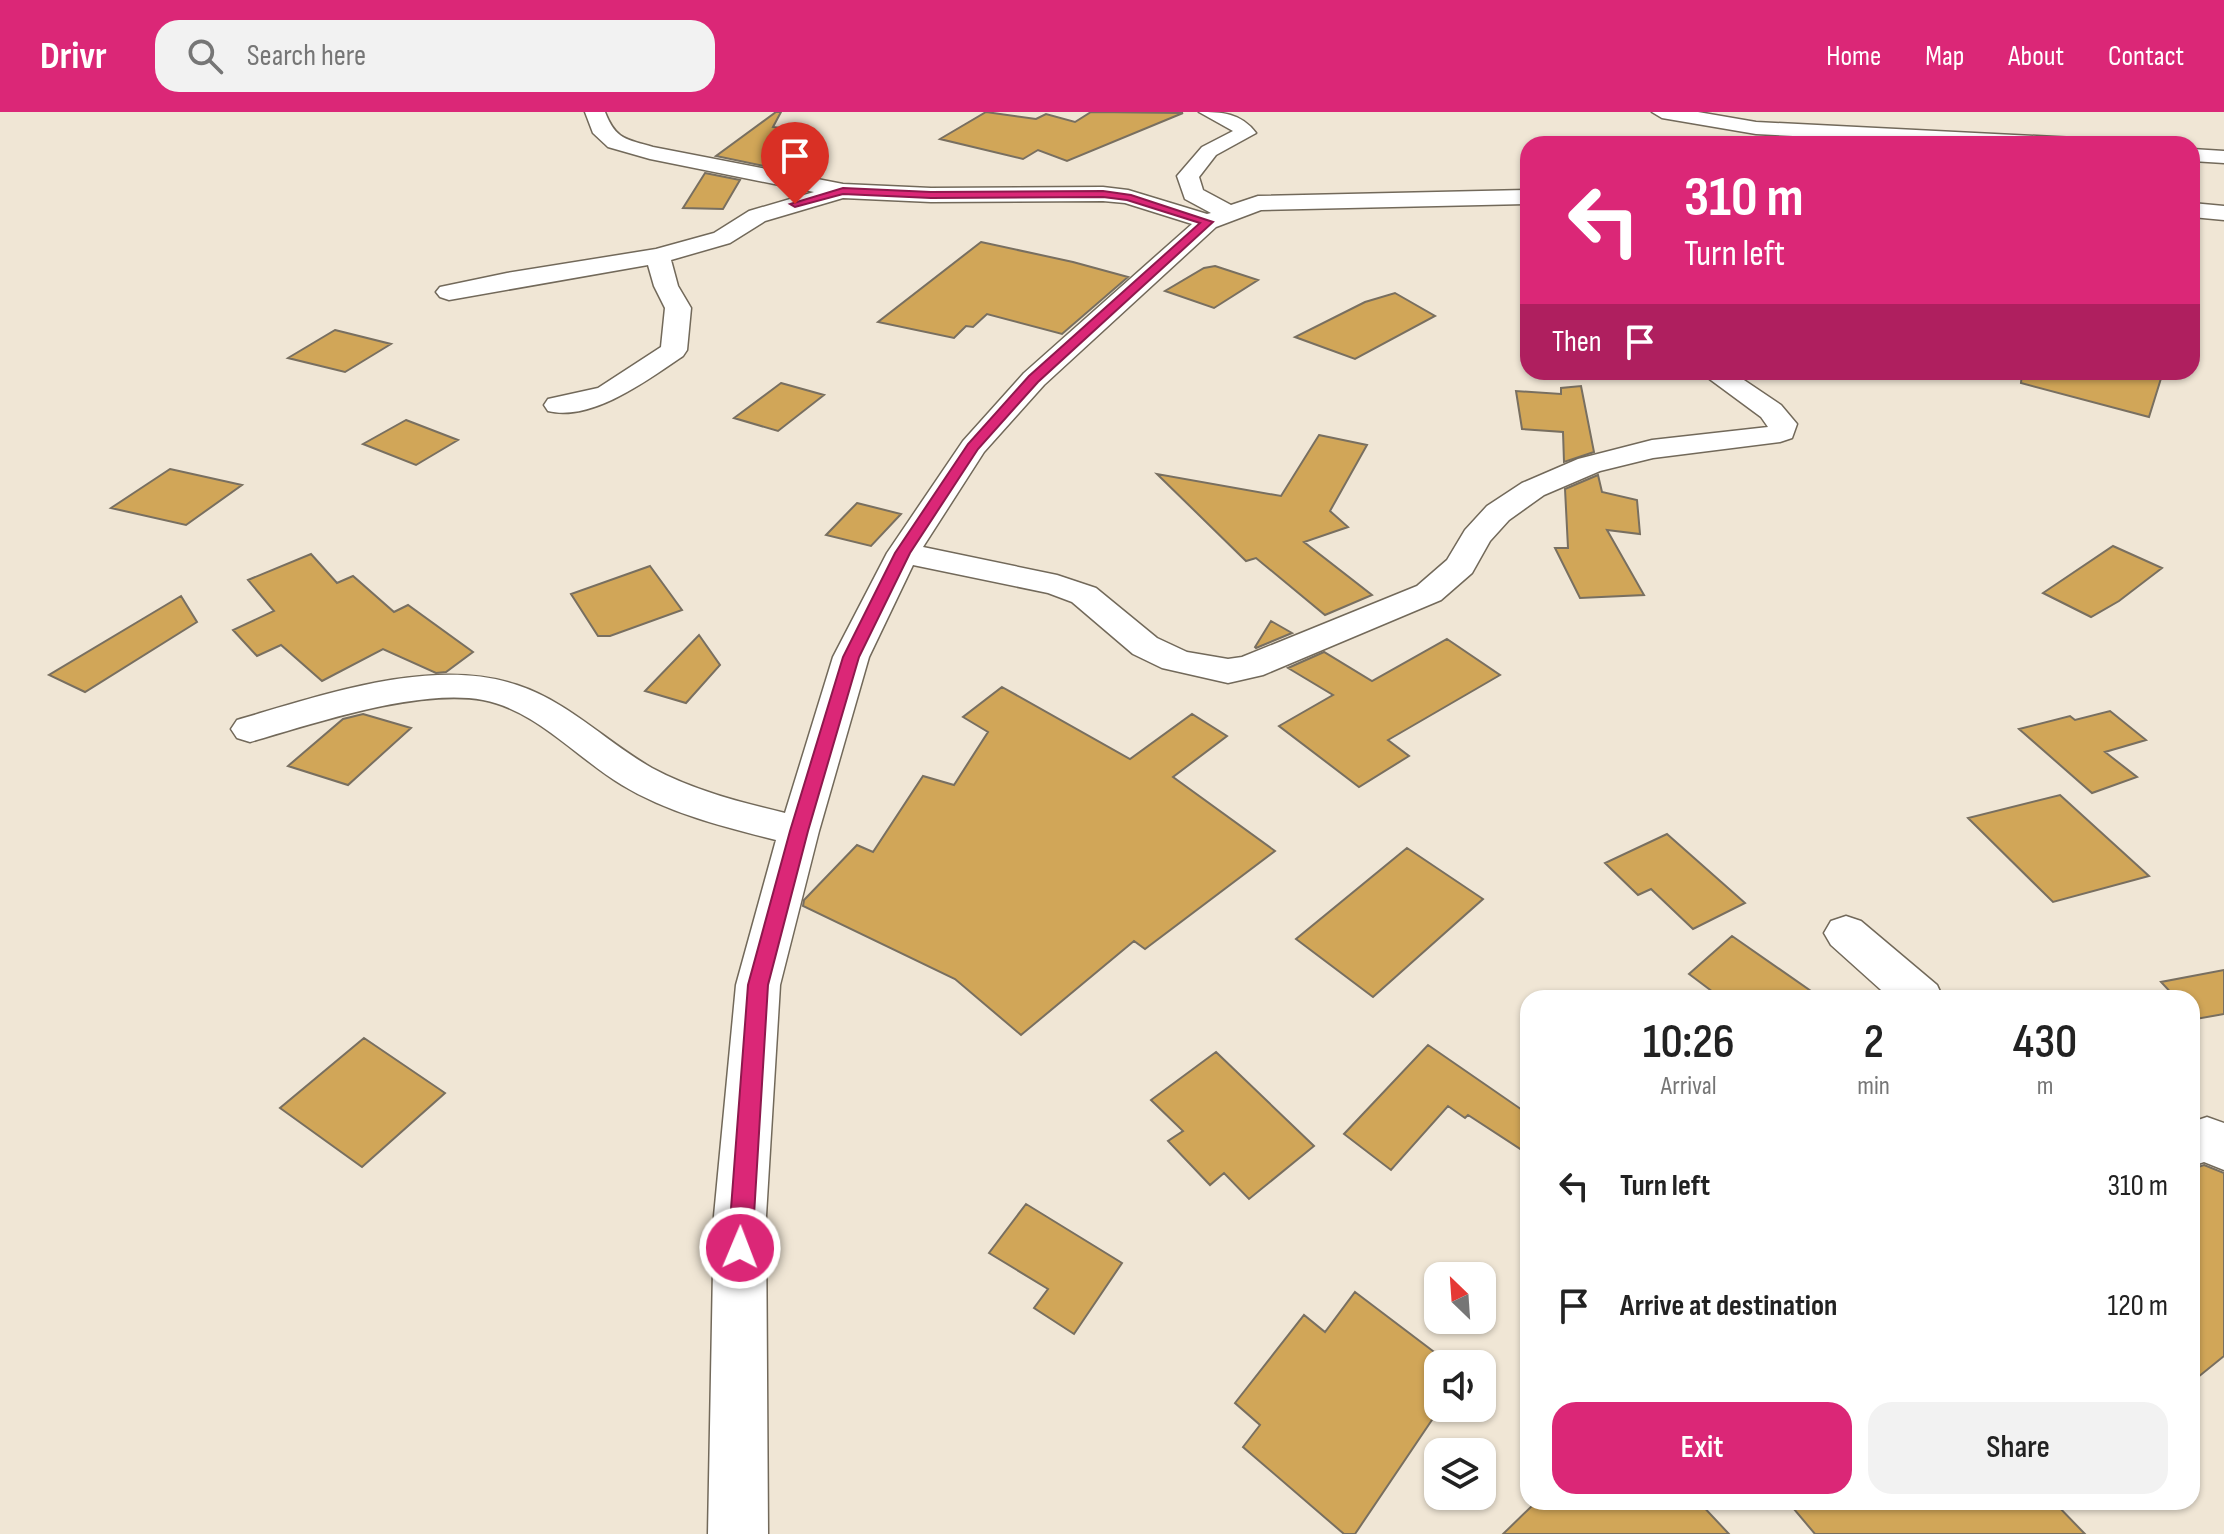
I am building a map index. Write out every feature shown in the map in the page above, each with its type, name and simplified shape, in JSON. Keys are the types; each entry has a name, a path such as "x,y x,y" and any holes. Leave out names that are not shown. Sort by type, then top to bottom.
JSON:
{"street":[{"path":"595,112 603,133 615,143 650,153 843,191 931,195 1103,194 1218,217"},
{"path":"1209,112 1238,125 1246,133 1209,151 1188,176 1193,194 1218,217"},
{"path":"1662,112 1756,128 1916,136"},
{"path":"2200,156 2224,157"},
{"path":"449,292 658,256 722,238 757,216 843,191"},
{"path":"738,1534 740,1216 758,985 799,831 851,657 903,553 973,447 1034,379 1110,307 1218,217 1258,203 1307,199 1520,197"},
{"path":"2200,211 2224,213"},
{"path":"558,405 607,394 674,350 678,308 666,286 658,256"},
{"path":"903,553 1057,585 1084,595 1145,646 1175,660 1228,671 1250,667 1436,588 1460,566 1476,537 1498,513 1533,489 1589,465 1652,449 1757,438 1782,432 1783,424 1771,411 1726,380"},
{"path":"250,729 365,697 422,689 480,687 515,696 548,712 639,777 750,819 799,831"},
{"path":"1846,933 1912,990"},
{"path":"2200,1141 2207,1139 2224,1148"}],"building":[{"path":"776,112 781,112 773,127 808,131 769,167 716,156"},
{"path":"986,112 1036,119 1046,114 1075,122 1091,112 1183,113 1067,161 1038,150 1023,159 940,139"},
{"path":"705,173 740,180 723,209 683,208"},
{"path":"981,242 1128,277 1062,334 987,314 973,327 966,326 954,338 878,322"},
{"path":"1215,266 1258,280 1214,308 1165,291 1204,268"},
{"path":"1395,293 1435,316 1355,359 1295,337 1365,302"},
{"path":"335,330 391,344 345,372 288,358"},
{"path":"2021,380 2161,380 2149,417 2021,383"},
{"path":"781,383 824,395 778,431 734,418"},
{"path":"1581,386 1594,452 1564,462 1563,432 1522,429 1516,391 1561,394 1561,388"},
{"path":"406,420 458,440 416,465 363,444"},
{"path":"1319,435 1367,445 1330,511 1348,527 1304,542 1372,595 1325,615 1256,558 1246,561 1157,474 1281,496"},
{"path":"170,469 242,485 186,525 111,508"},
{"path":"1598,475 1602,492 1637,500 1640,534 1607,530 1644,595 1580,598 1555,548 1568,548 1565,489"},
{"path":"857,503 901,514 871,546 826,535"},
{"path":"2113,546 2162,568 2119,601 2091,617 2043,593"},
{"path":"311,554 337,583 353,576 394,612 408,605 473,652 446,672 436,673 383,649 322,681 281,645 257,656 233,630 274,611 248,580"},
{"path":"650,566 682,610 610,636 598,636 571,594"},
{"path":"181,596 197,622 85,692 49,675"},
{"path":"1271,621 1292,633 1256,648 1255,647"},
{"path":"699,635 720,665 686,703 645,691"},
{"path":"1447,639 1500,675 1388,740 1409,756 1359,787 1279,726 1333,695 1288,668 1324,652 1372,681"},
{"path":"1002,687 1130,759 1192,714 1227,736 1173,777 1275,851 1145,949 1134,941 1021,1035 955,979 803,906 804,900 857,845 873,852 923,776 954,785 988,732 963,717"},
{"path":"2110,711 2146,740 2105,752 2137,777 2092,793 2019,729 2070,716 2075,720"},
{"path":"363,714 411,728 348,785 288,766 343,719"},
{"path":"2060,795 2149,876 2053,902 1968,818"},
{"path":"1667,834 1745,903 1693,929 1651,889 1638,895 1605,863"},
{"path":"1407,848 1483,899 1373,997 1296,939"},
{"path":"1732,936 1810,990 1710,990 1689,974"},
{"path":"2224,970 2224,1014 2200,1018 2200,990 2168,990 2161,982"},
{"path":"364,1038 445,1093 362,1167 280,1108"},
{"path":"1428,1045 1520,1108 1520,1149 1468,1115 1465,1118 1448,1106 1391,1170 1344,1134"},
{"path":"1216,1052 1314,1146 1249,1199 1224,1173 1210,1185 1168,1141 1183,1131 1151,1100"},
{"path":"2200,1166 2224,1173 2224,1356 2200,1376"},
{"path":"1026,1204 1122,1263 1074,1334 1034,1308 1048,1289 989,1253"},
{"path":"1355,1292 1432,1350 1424,1350 1424,1422 1431,1422 1355,1534 1344,1534 1243,1447 1260,1425 1235,1403 1304,1315 1325,1332"},
{"path":"1528,1510 1706,1510 1729,1534 1503,1534"},
{"path":"1795,1510 2062,1510 2085,1534 1815,1534"}],"route":[{"path":"740,1248 758,985 799,831 851,657 903,553 973,447 1034,379 1110,307 1208,222 1128,197 1103,194 931,195 843,191 795,204"}]}
